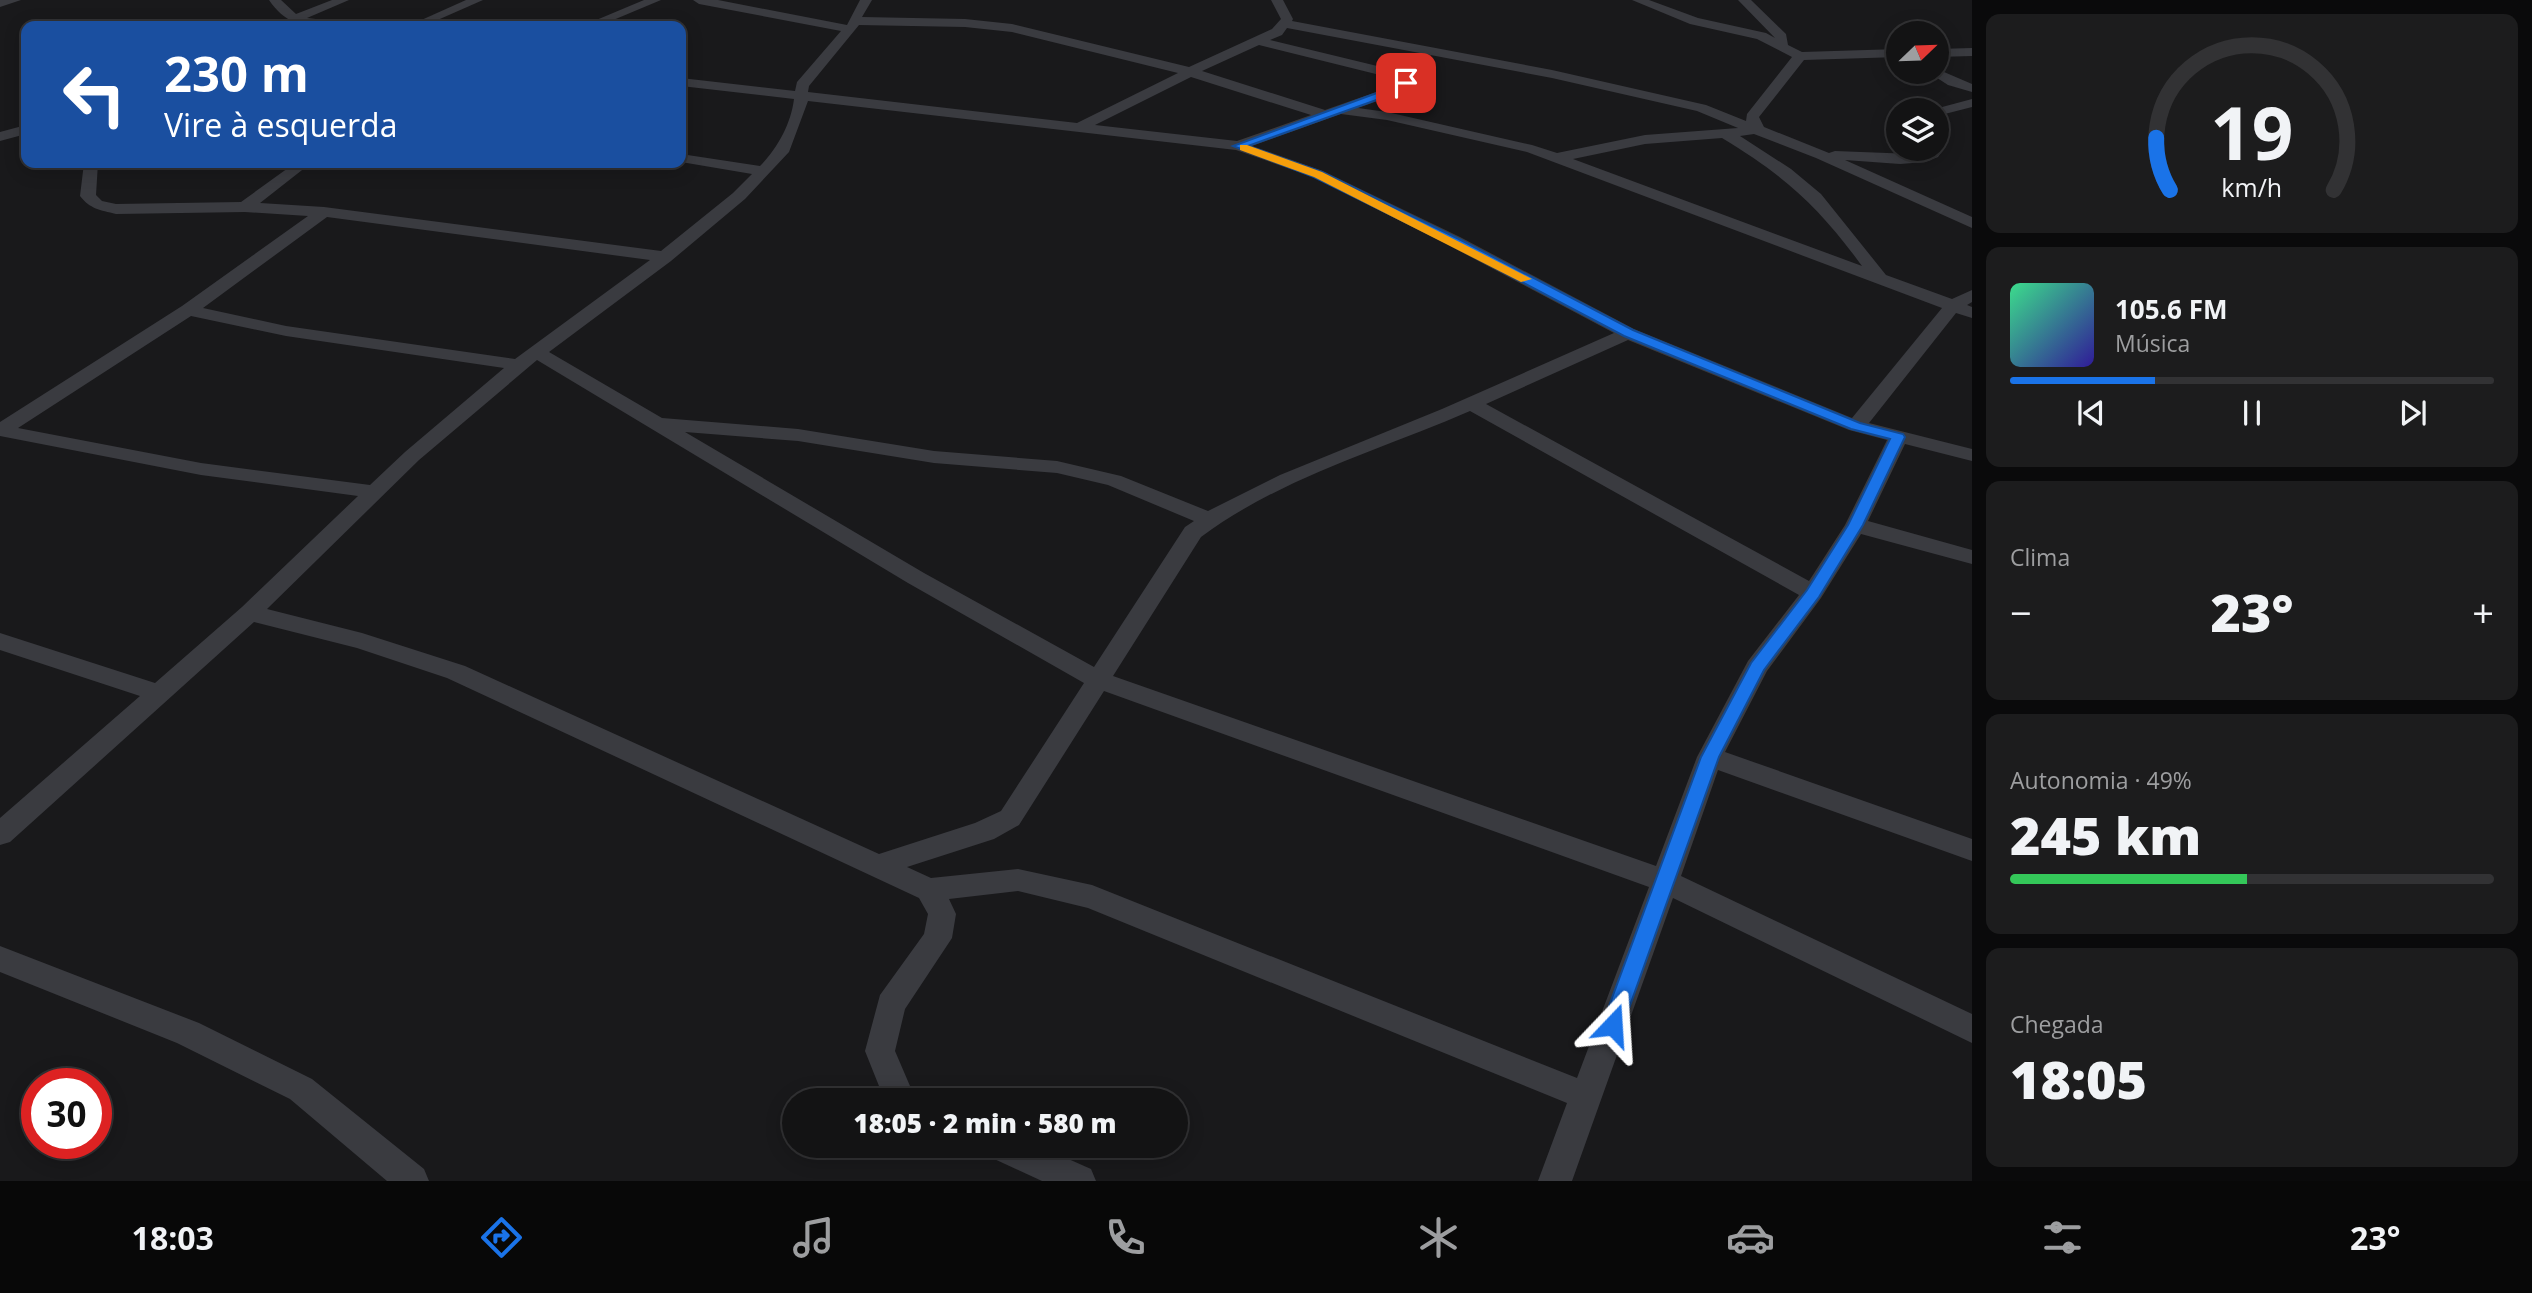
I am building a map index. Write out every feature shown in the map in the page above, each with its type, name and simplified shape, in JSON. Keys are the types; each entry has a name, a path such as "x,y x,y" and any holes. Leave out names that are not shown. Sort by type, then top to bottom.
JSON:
{"street":[{"path":"0,3 15,0"},
{"path":"275,0 281,11 292,20 300,21"},
{"path":"292,20 343,0"},
{"path":"426,21 477,0"},
{"path":"601,21 655,0"},
{"path":"699,0 853,25 965,23 1012,28 1190,72 1325,115"},
{"path":"0,834 250,613 412,456 527,359 666,257 739,196 782,152 800,108 802,85 853,25 857,9 866,0"},
{"path":"1076,129 1277,32 1285,24 1286,13 1277,0"},
{"path":"1638,0 1694,21 1749,33 1800,56 1886,53"},
{"path":"1744,0 1781,37 1782,46"},
{"path":"1285,24 1701,108 1821,155 1972,223"},
{"path":"1238,146 1406,86 1404,79 1397,75 1259,41"},
{"path":"1950,53 1972,52"},
{"path":"1757,129 1752,117 1800,56"},
{"path":"1950,80 1972,88"},
{"path":"686,83 1238,146 1318,174 1454,241 1628,333 1856,426 1972,455"},
{"path":"1949,109 1972,103"},
{"path":"1343,110 1387,116 1514,145 1556,158 1972,313"},
{"path":"1556,158 1659,138 1727,135 1757,129"},
{"path":"0,137 21,131"},
{"path":"1727,135 1772,161 1805,187 1837,222 1881,280"},
{"path":"1821,155 1886,157"},
{"path":"686,159 764,171"},
{"path":"91,168 88,196 97,205 116,209 246,207 324,212 666,257"},
{"path":"246,207 297,168"},
{"path":"0,430 188,310 324,212"},
{"path":"1856,426 1953,306 1972,295"},
{"path":"188,310 312,335 527,359 656,423 916,579 1099,680 1665,881 1972,1029"},
{"path":"878,866 984,831 1010,818 1193,532 1208,519 1303,473 1472,404 1628,333"},
{"path":"1472,404 1813,593"},
{"path":"656,423 798,435 934,457 1057,467 1114,480 1208,519"},
{"path":"0,430 201,469 375,492"},
{"path":"0,443 27,435"},
{"path":"1555,1181 1710,757 1757,667 1813,593 1856,525 1898,437"},
{"path":"1856,525 1972,557"},
{"path":"250,613 362,641 456,672 929,890 1018,880 1092,897 1587,1096"},
{"path":"0,641 160,694"},
{"path":"1710,757 1972,850"},
{"path":"896,1088 880,1051 891,1004 938,938 942,914 929,890"},
{"path":"0,959 188,1033 301,1088 412,1181"},
{"path":"1028,1158 1079,1181"}],"slow traffic":[{"path":"1243,147 1318,174 1526,279"}],"route":[{"path":"1406,83 1406,86 1343,110 1238,146 1318,174 1454,241 1628,333 1856,426 1898,437 1856,525 1813,593 1757,667 1710,757 1613,1025"}]}
